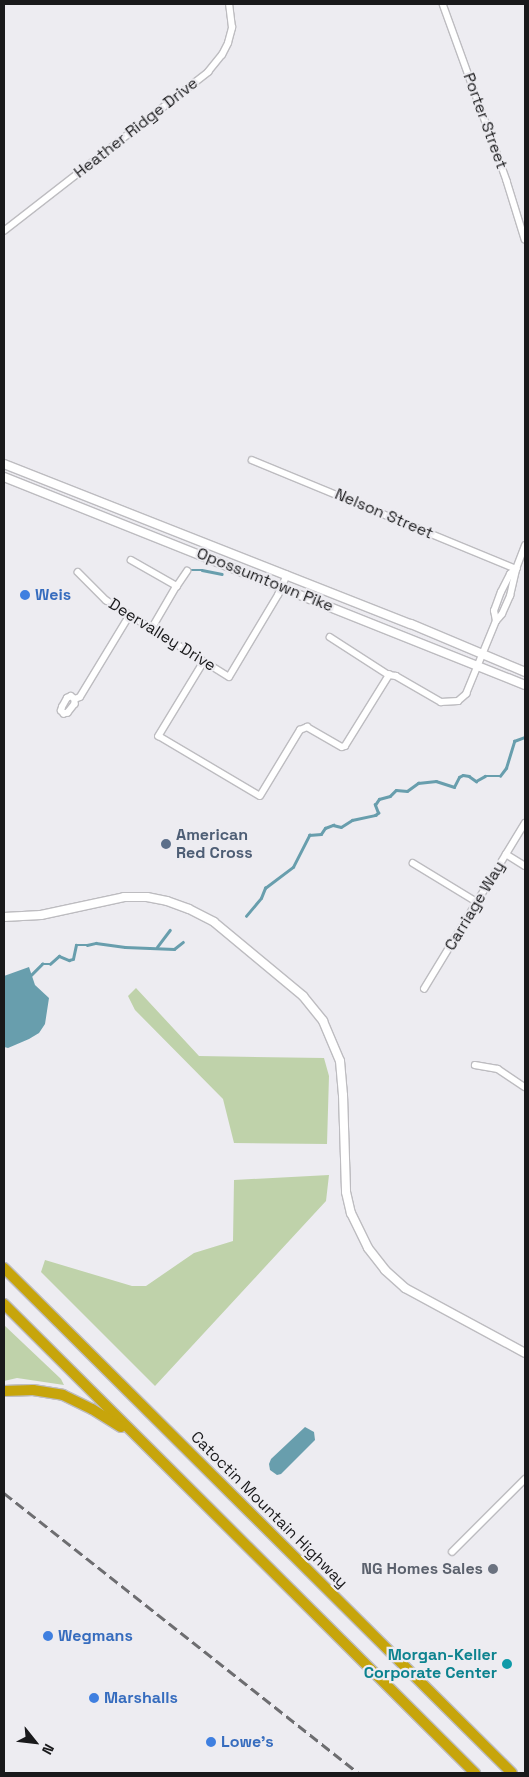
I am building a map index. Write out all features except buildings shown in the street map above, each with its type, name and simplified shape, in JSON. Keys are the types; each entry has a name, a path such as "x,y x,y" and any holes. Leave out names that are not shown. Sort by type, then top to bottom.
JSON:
{"highway":[{"name":"Catoctin Mountain Highway","path":"4,1268 512,1773"},
{"path":"4,1304 475,1773"},
{"path":"4,1390 33,1390 63,1396 92,1409 138,1438"}],"main road":[{"name":"Opossumtown Pike","path":"4,464 484,654 525,672"},
{"name":"Opossumtown Pike","path":"4,477 282,586 525,685"},
{"path":"4,918 41,915 119,898 147,897 167,901 194,911 214,922 297,991 323,1021 340,1061 343,1083 346,1192 351,1213 368,1248 385,1270 405,1288 525,1353"}],"street":[{"name":"Heather Ridge Drive","path":"4,231 208,72 222,55 228,43 232,28 230,4"},
{"name":"Porter Street","path":"443,4 525,239"},
{"name":"Nelson Street","path":"252,460 516,569"},
{"path":"330,637 388,675 396,676 433,698 449,702 458,701 466,694 496,621 502,614 510,596 516,569 525,546"},
{"path":"131,560 178,586"},
{"path":"496,621 494,611 501,592 510,574 516,569"},
{"path":"152,629 186,571"},
{"name":"Deervalley Drive","path":"78,572 106,600 129,616 229,677 282,586 286,575"},
{"path":"75,699 80,697 129,616"},
{"path":"204,662 159,736 260,796 300,730 307,727 342,747 345,746 388,675"},
{"name":"Carriage Way","path":"424,990 525,823"},
{"path":"506,854 525,866"},
{"path":"412,863 477,902"},
{"path":"475,1065 498,1069 525,1087"},
{"path":"452,1552 525,1479"}],"green space":[{"path":"136,988 199,1056 324,1058 329,1076 327,1144 234,1143 223,1099 135,1010 128,996"},
{"path":"329,1175 326,1201 155,1386 41,1272 45,1260 132,1286 146,1286 194,1253 233,1241 234,1180"},
{"path":"4,1325 61,1379 64,1385 17,1378 4,1381"}],"water":[{"path":"29,967 35,985 49,998 45,1024 39,1033 29,1039 8,1048 4,1047 4,976"},
{"path":"305,1427 314,1432 315,1440 281,1474 277,1475 270,1470 269,1464 271,1459"}],"waterway":[{"path":"190,570 222,574"},
{"path":"246,916 261,898 265,888 293,867 309,835 321,834 325,828 333,825 341,827 352,820 375,815 378,813 375,805 379,799 390,796 396,790 407,791 418,783 436,781 454,787 459,777 463,775 469,776 476,781 485,776 500,776 506,768 514,741 525,737"},
{"path":"157,947 170,930"},
{"path":"31,975 42,964 50,964 59,956 69,960 73,959 76,945 96,943 125,947 174,949 183,942"}],"railway":[{"path":"4,1493 358,1773"}],"place":[{"name":"Weis","path":"25,595"},
{"name":"American Red Cross","path":"166,844"},
{"name":"NG Homes Sales","path":"493,1569"},
{"name":"Wegmans","path":"48,1636"},
{"name":"Morgan-Keller Corporate Center","path":"507,1664"},
{"name":"Marshalls","path":"94,1698"},
{"name":"Lowe's","path":"211,1742"}]}
